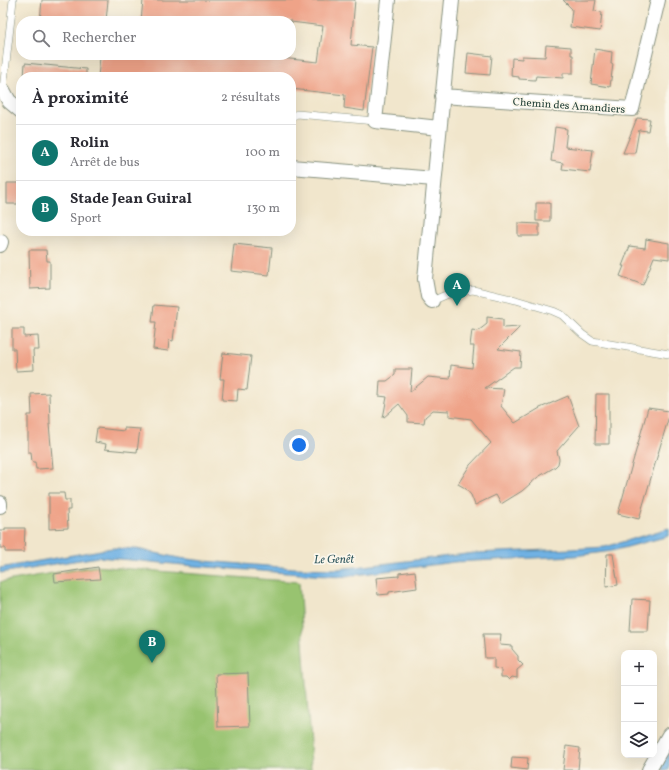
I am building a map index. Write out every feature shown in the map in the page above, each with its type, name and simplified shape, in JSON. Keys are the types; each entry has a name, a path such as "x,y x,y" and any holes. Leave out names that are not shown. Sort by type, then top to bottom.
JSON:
{"street":[{"path":"388,0 375,121 439,128"},
{"path":"432,301 428,296 424,279 452,0"},
{"name":"Chemin des Amandiers","path":"442,96 632,109 658,0"},
{"path":"1,90 9,101 16,107"},
{"path":"296,167 434,179"},
{"path":"649,770 669,735"}],"lane":[{"path":"1,90 13,0"},
{"path":"296,114 375,121"},
{"path":"432,301 448,294 473,290 516,300 553,311 562,315 582,334 592,341 669,354"}],"green space":[{"path":"94,566 299,582 311,770 0,770 0,582"}],"water":[{"path":"669,528 669,536 612,551 574,556 454,562 340,577 98,557 0,573 0,568 112,548 137,549 179,558 204,561 293,568 338,569 475,553 605,547"},
{"path":"669,752 669,770 662,770 662,765"}],"building":[{"path":"42,0 108,0 106,16 40,16"},
{"path":"143,0 355,0 351,45 372,47 364,111 344,108 345,95 296,90 296,72 98,72 100,60 296,60 318,62 323,26 296,23 296,16 141,16"},
{"path":"563,0 596,0 594,11 602,12 600,31 570,27 572,9"},
{"path":"546,45 571,47 571,55 573,55 573,73 563,73 563,78 536,76 535,80 519,79 519,77 511,76 512,58 522,59 522,56 545,57"},
{"path":"595,49 612,52 611,64 613,64 610,87 591,84"},
{"path":"468,53 492,56 490,75 466,73"},
{"path":"25,63 86,69 86,72 24,72"},
{"path":"637,118 650,119 648,131 639,130 635,153 623,153"},
{"path":"555,127 567,129 565,147 593,150 590,172 562,169 563,163 551,161"},
{"path":"7,183 16,183 16,204 7,204"},
{"path":"536,203 550,203 550,221 536,221"},
{"path":"518,223 539,224 539,236 518,236"},
{"path":"646,239 669,243 669,259 654,257 643,285 620,276 624,266 622,266 630,246 645,248"},
{"path":"234,244 272,248 269,275 231,271"},
{"path":"29,250 46,250 47,261 50,261 50,288 30,289"},
{"path":"154,305 177,307 173,341 169,340 168,351 153,349 156,322 152,322"},
{"path":"487,317 503,319 503,328 520,327 498,349 521,352 520,367 514,367 485,388 504,389 501,406 515,423 540,408 568,396 579,426 557,451 559,459 558,464 555,467 538,477 522,491 501,504 496,495 475,505 471,495 465,488 458,484 470,465 491,443 471,419 449,416 449,411 433,410 425,417 424,423 408,422 408,416 399,404 383,418 387,397 379,396 380,381 387,381 395,375 395,369 412,369 410,392 428,377 450,379 451,365 472,368 474,346 470,346 472,330 478,331 487,324"},
{"path":"12,329 24,329 24,337 38,336 39,350 33,350 34,370 16,371 15,349 12,349"},
{"path":"223,353 251,356 247,390 238,389 237,401 222,400 224,379 220,379"},
{"path":"49,393 49,424 53,468 36,469 35,462 32,462 31,452 28,452 28,415 32,415 31,394"},
{"path":"596,394 609,394 609,444 595,444"},
{"path":"648,408 669,411 669,416 639,519 618,514"},
{"path":"97,428 124,431 124,428 140,429 137,452 105,449 106,444 95,442"},
{"path":"49,493 64,493 65,500 70,500 70,510 67,510 68,528 49,529"},
{"path":"5,528 25,528 24,552 5,552 5,548 0,548 0,530 5,530"},
{"path":"607,554 613,554 618,585 606,587"},
{"path":"98,567 100,579 55,582 54,574"},
{"path":"415,571 417,588 378,595 376,578 399,576 399,573"},
{"path":"632,599 650,600 648,631 630,631"},
{"path":"483,634 501,634 500,645 512,646 512,649 518,656 518,660 523,665 517,670 517,678 512,677 509,680 506,677 501,677 501,669 494,668 494,658 485,658"},
{"path":"248,673 250,726 218,727 216,674"},
{"path":"566,746 580,748 578,770 563,770"},
{"path":"512,757 528,758 527,770 511,768"}],"place":[{"name":"Rolin","path":"457,306"},
{"name":"Stade Jean Guiral","path":"152,663"}],"water label":[{"name":"Le Genêt","path":"334,559"}]}
